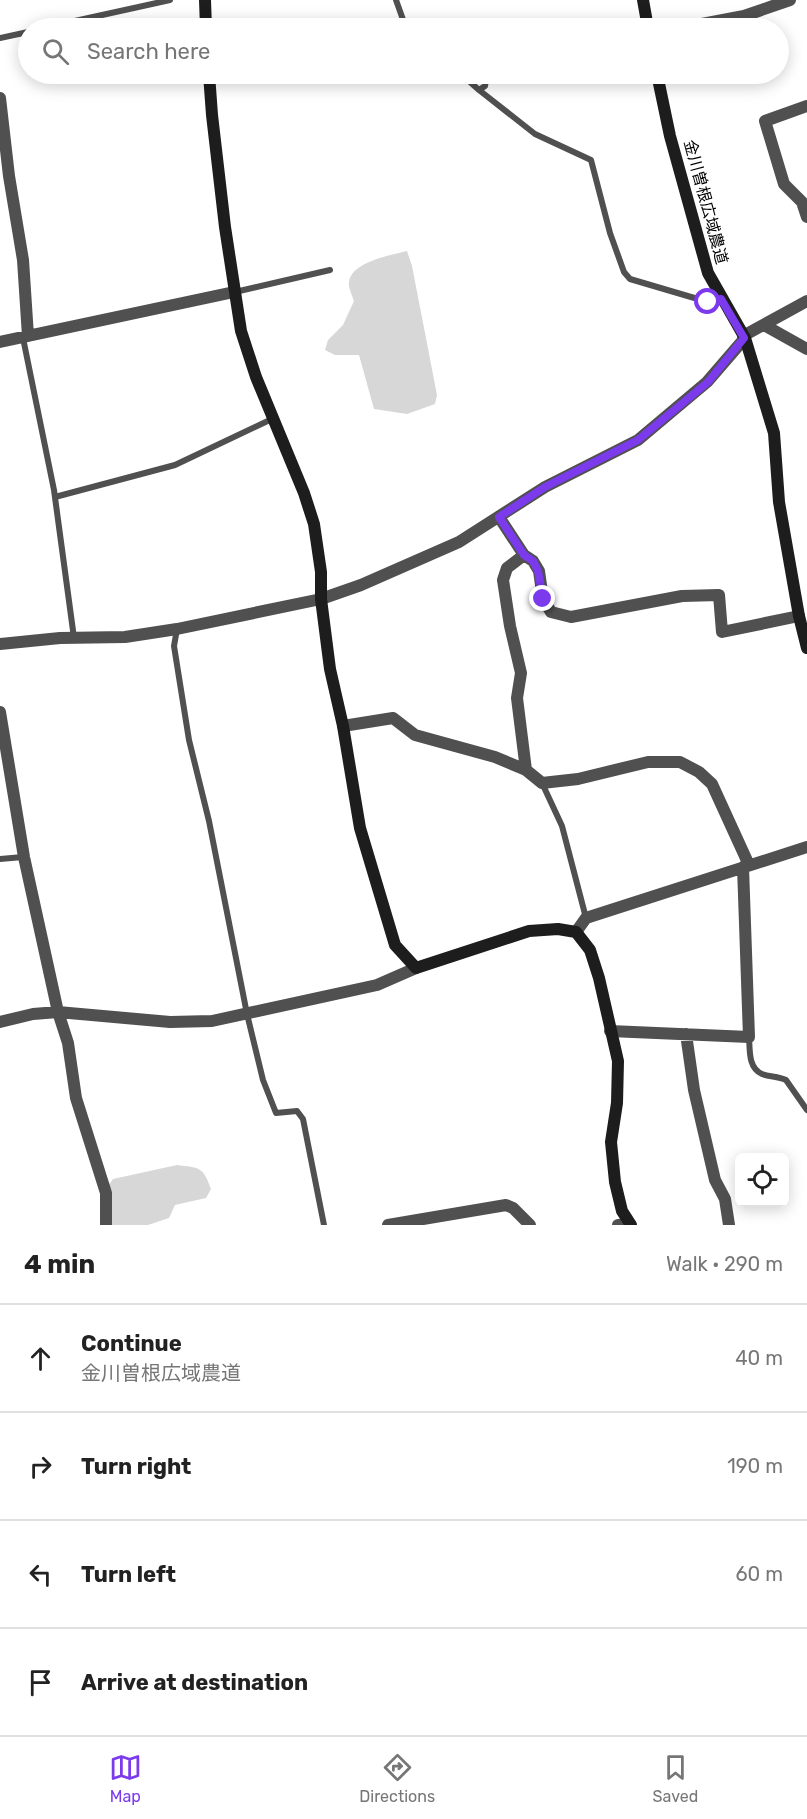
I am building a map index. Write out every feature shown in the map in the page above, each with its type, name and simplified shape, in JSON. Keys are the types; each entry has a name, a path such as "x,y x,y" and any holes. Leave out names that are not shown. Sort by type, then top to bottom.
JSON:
{"street":[{"path":"205,0 206,18"},
{"path":"643,0 646,18"},
{"path":"734,18 790,0"},
{"path":"210,84 234,292 241,331 256,377 304,493 314,524 330,669 343,726 363,839 395,945 416,968"},
{"name":"金川曽根広域農道","path":"659,84 670,136 708,273 744,337 774,433 779,501 799,616 806,642"},
{"path":"0,98 9,176 23,260 25,337"},
{"path":"807,106 765,121 784,184 802,202 807,217"},
{"path":"0,342 234,292"},
{"path":"0,644 74,638 125,637 177,629 321,599 361,585 459,542 545,487 638,440 708,382 744,337 807,301"},
{"path":"764,325 807,349"},
{"path":"499,517 524,555 533,561 538,571 543,599 551,612 571,617 682,596 719,595 722,632 799,616"},
{"path":"524,555 507,568 503,580 510,626 521,673 517,698 526,770"},
{"path":"0,712 24,856 58,1012 68,1042 76,1098 106,1193 106,1225"},
{"path":"343,726 393,718 414,735 478,751 526,770 542,783 578,779 648,762 680,762 699,772 712,784 746,866 749,1037 610,1031"},
{"path":"576,932 586,918 807,847"},
{"path":"0,1022 33,1014 58,1012 170,1022 212,1021 377,985 416,968 529,931 558,929 576,932 590,950 599,978 618,1061 617,1103 611,1142 615,1182 627,1225"},
{"path":"686,1034 694,1090 712,1168 725,1199 729,1225"},
{"path":"388,1225 506,1205 513,1208 530,1225"}],"lane":[{"path":"88,18 170,0"},
{"path":"396,0 402,18"},
{"path":"0,38 18,34"},
{"path":"472,84 535,134 591,160 614,243 624,272 630,279 708,302 721,299"},
{"path":"479,90 485,84"},
{"path":"234,292 330,270"},
{"path":"25,337 55,496 74,638"},
{"path":"55,496 175,465 274,418"},
{"path":"177,629 174,646 189,740 209,821 247,1014 263,1080 276,1113 297,1111 303,1119 324,1225"},
{"path":"542,783 562,826 586,918"},
{"path":"0,859 24,856"},
{"path":"749,1037 752,1063 755,1069 763,1074 786,1080 807,1110"}],"shaded area":[{"path":"407,251 412,266 437,395 435,404 407,414 374,409 359,355 335,355 325,350 328,340 343,325 354,301 349,284 351,275 373,260"},
{"path":"177,1165 203,1172 211,1189 206,1198 175,1205 169,1218 148,1225 109,1225 108,1186 113,1179"}],"route":[{"path":"543,599 538,571 533,561 524,555 499,517 545,487 638,440 708,382 744,338 721,299 708,302"}]}
